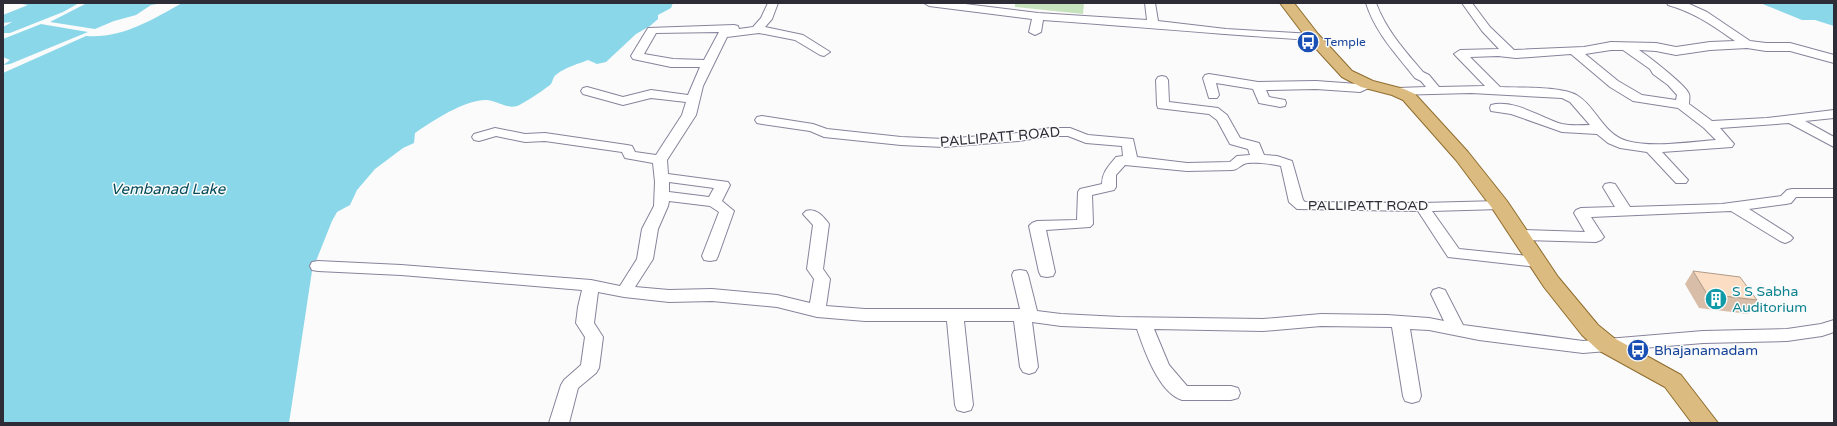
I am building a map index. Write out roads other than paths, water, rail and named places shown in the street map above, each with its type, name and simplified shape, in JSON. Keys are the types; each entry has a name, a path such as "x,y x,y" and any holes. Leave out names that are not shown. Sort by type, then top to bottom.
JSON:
{"main road":[{"path":"1287,3 1313,37 1347,74 1367,84 1398,92 1409,97 1462,156 1500,205 1551,282 1590,330 1606,344 1673,381 1706,423"}],"street":[{"path":"759,28 773,3"},
{"path":"929,3 1004,7 1038,16 1154,24 1238,33 1313,37"},
{"path":"1150,3 1154,24"},
{"path":"1371,3 1376,18 1391,41 1419,75 1425,78 1434,90"},
{"path":"1672,3 1680,4 1703,14 1747,44"},
{"path":"1467,4 1486,29 1510,54"},
{"path":"1035,32 1038,16"},
{"path":"624,292 645,259 650,229 661,206 663,196 660,160 689,115 693,99 706,64 723,34 759,28"},
{"path":"706,64 671,63 664,60 637,56 652,30 759,28 799,37 824,52"},
{"path":"1238,33 1242,39 1250,44"},
{"path":"1496,90 1460,54 1510,54 1574,51 1611,46 1656,47 1676,51 1710,46 1747,44 1766,47 1790,47 1834,59"},
{"path":"1627,46 1656,67 1657,71 1672,82 1683,94 1682,105"},
{"path":"1398,92 1434,90 1496,90 1569,95 1575,99 1612,140 1625,145 1651,148 1727,144 1709,125 1682,105 1638,98 1614,84 1574,51"},
{"path":"1213,95 1209,78 1258,86 1316,84 1360,88 1367,84"},
{"path":"1162,80 1163,105 1213,111 1222,118 1235,141 1254,146 1259,160"},
{"path":"1258,86 1264,100 1280,103"},
{"path":"587,91 623,101 651,94 693,99"},
{"path":"1496,108 1513,110 1562,128 1602,130"},
{"path":"1709,125 1791,119 1834,114"},
{"path":"1791,119 1834,143"},
{"name":"PALLIPATT ROAD","path":"762,120 813,128 824,133 901,141 944,143 1019,137 1050,132 1070,132 1086,139 1128,142 1131,161 1187,168 1234,166 1242,159 1277,160 1287,164 1296,202 1302,206 1422,207 1500,205"},
{"path":"479,137 495,132 525,138 545,137 627,149 630,155 660,160"},
{"path":"1651,148 1681,180"},
{"path":"1047,272 1037,226 1085,224 1085,192 1109,188 1109,175 1121,160 1131,161"},
{"path":"661,177 723,185 714,202"},
{"path":"1610,187 1625,211"},
{"path":"1521,235 1596,237 1581,213 1733,206 1786,200 1792,193 1834,192"},
{"path":"663,196 714,202 727,211 710,256"},
{"path":"1733,206 1785,238"},
{"path":"1422,207 1454,253 1538,262"},
{"path":"811,214 821,224 815,270 822,279 817,311"},
{"path":"318,266 401,270 591,285 624,292 669,296 712,295 778,301 817,311 865,315 1026,316 1061,320 1263,325 1321,320 1400,322 1429,324 1457,330 1582,347 1703,337 1752,337 1830,331"},
{"path":"1020,276 1026,316 1029,367"},
{"path":"559,423 570,385 590,368 594,337 585,323 586,307 591,285"},
{"path":"1439,294 1457,330"},
{"path":"955,316 964,405"},
{"path":"1400,322 1412,396"},
{"path":"1143,323 1158,362 1170,382 1182,393 1231,393"}],"water":[{"path":"17,3 79,3 63,12 10,33 3,33 3,27 12,22 3,23 3,15 28,5"},
{"path":"87,3 163,3 151,5 136,15 114,21 95,29 50,22"},
{"name":"Vembanad Lake","path":"182,3 673,3 671,8 658,15 658,19 650,26 636,34 606,62 597,64 588,60 564,69 554,77 549,86 517,106 506,106 487,100 469,103 459,107 415,133 414,143 403,148 375,169 357,190 350,205 337,212 312,271 289,423 3,423 3,73 86,36 112,34 136,27"},
{"path":"1760,3 1834,3 1834,26 1815,20 1802,20"},
{"path":"41,24 88,32 10,64 3,65 10,60 3,57 3,39"}],"place":[{"name":"Temple","path":"1308,42"},
{"name":"S S Sabha Auditorium","path":"1716,299"},
{"name":"Bhajanamadam","path":"1638,350"}]}
